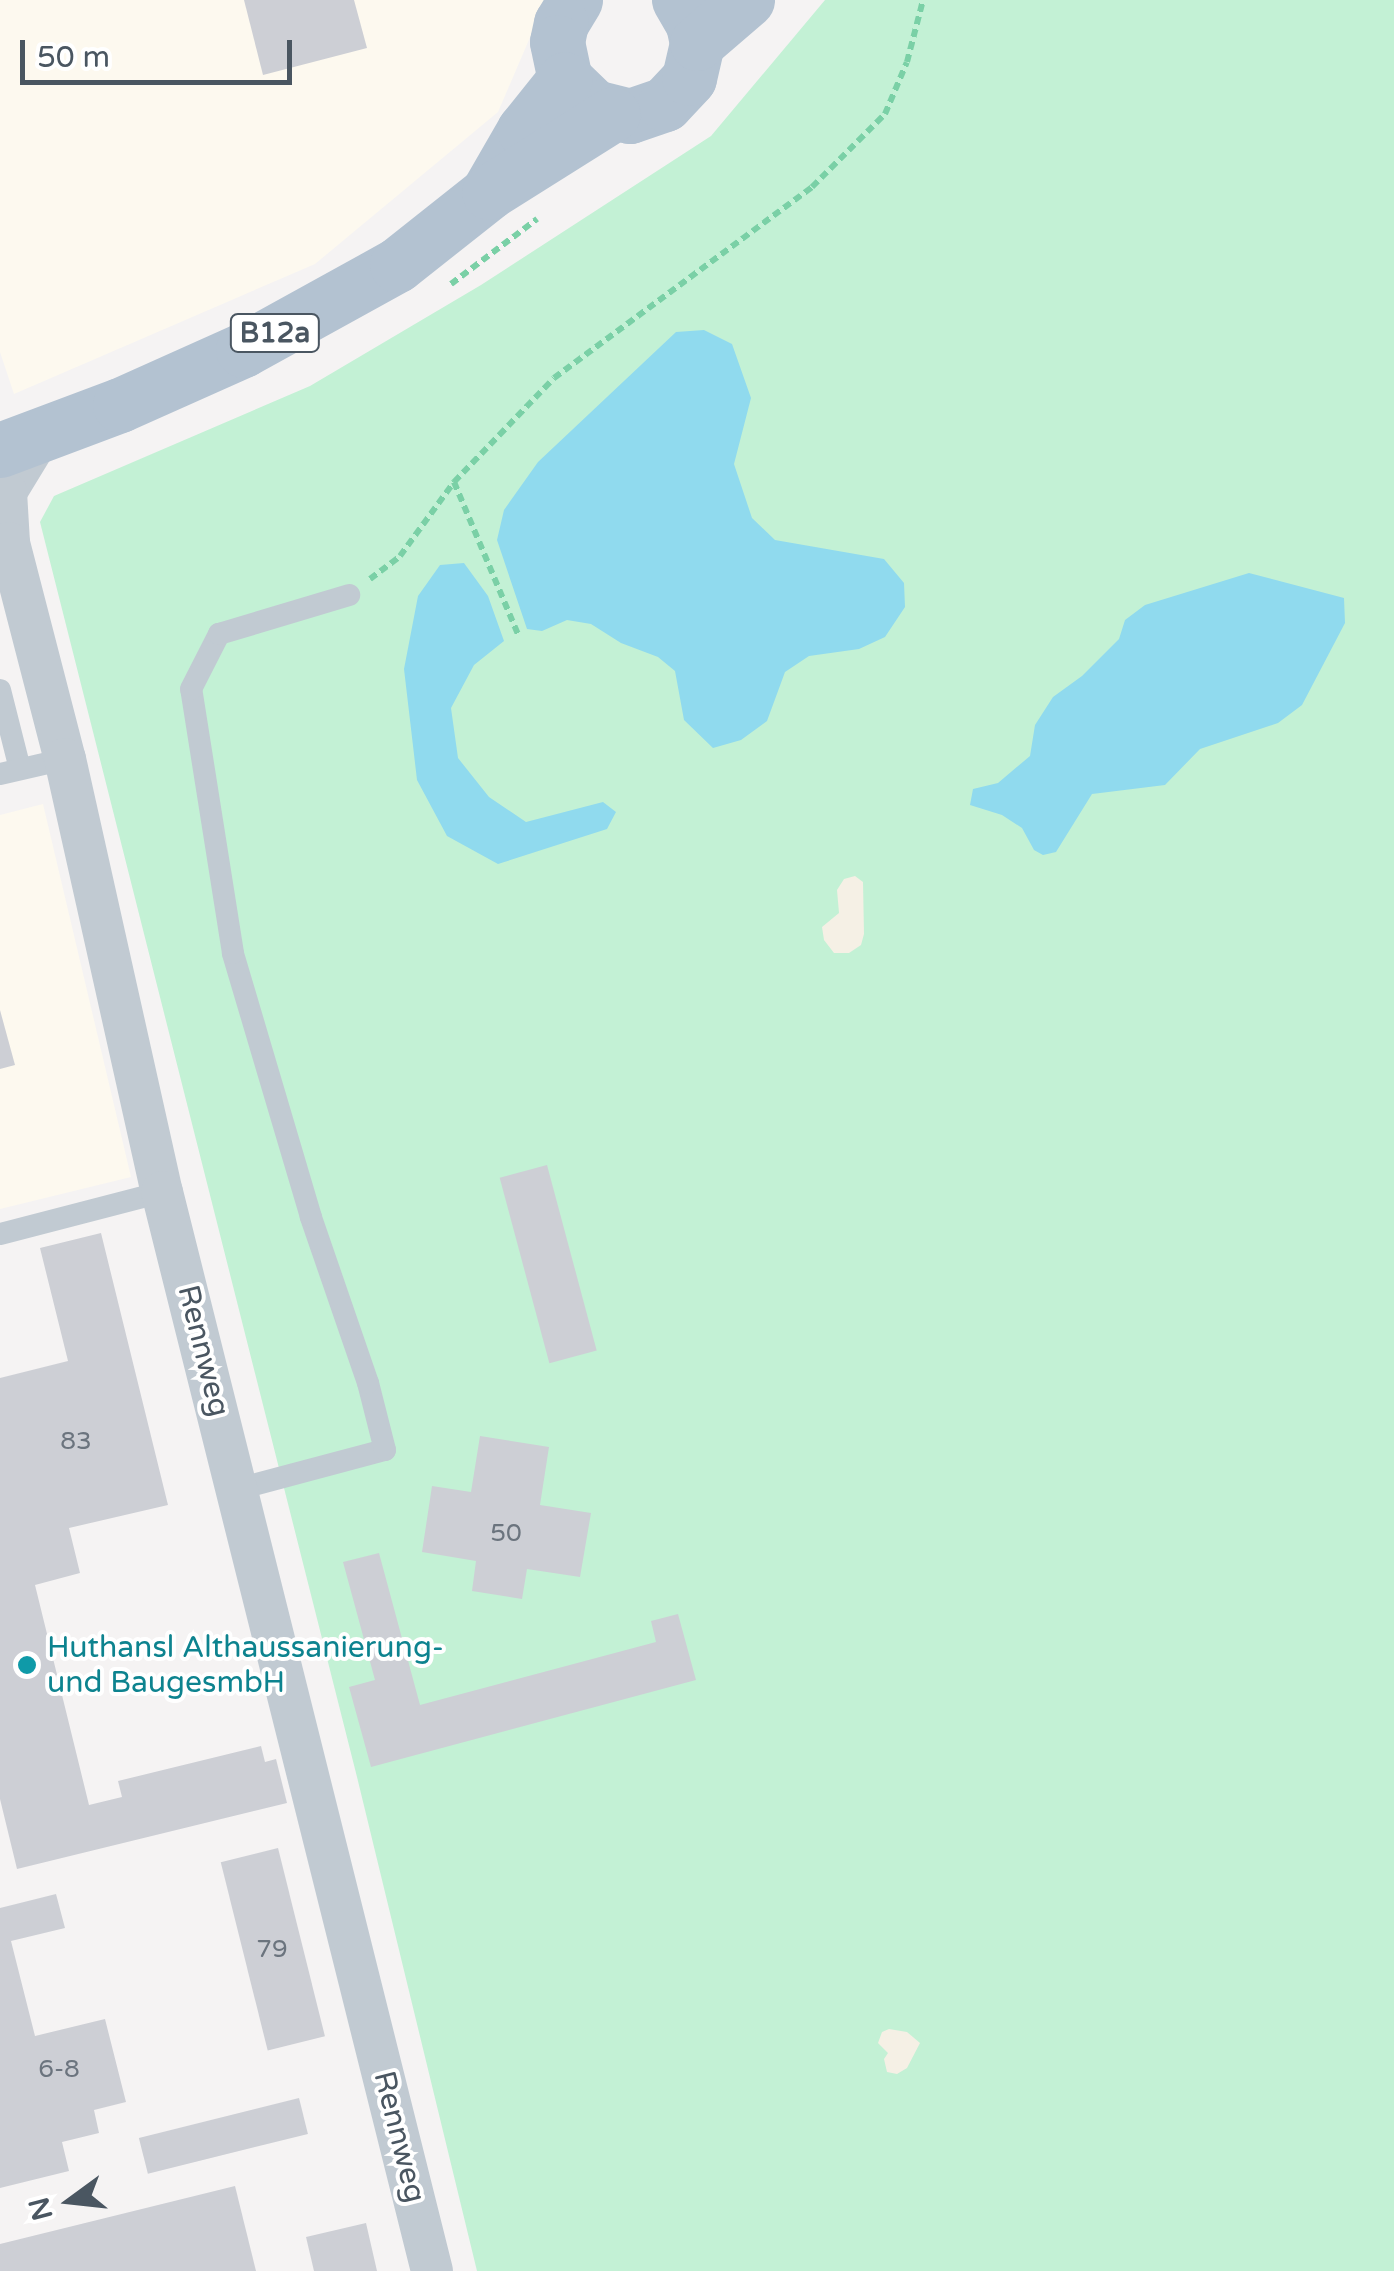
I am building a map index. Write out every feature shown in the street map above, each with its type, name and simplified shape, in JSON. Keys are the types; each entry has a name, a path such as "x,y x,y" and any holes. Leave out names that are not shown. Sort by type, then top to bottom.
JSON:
{"main road":[{"name":"B12a","path":"15,459 243,350 397,265 489,192 612,114 648,112 679,93 695,61 688,22 747,0"},
{"path":"561,8 557,42 566,78 577,95 612,114"},
{"name":"B12a","path":"489,192 524,130 566,78"}],"street":[{"name":"Rennweg","path":"15,459 9,544 66,759 162,1192 432,2271"}],"lane":[{"path":"238,1489 384,1450 368,1383 311,1217 233,953 191,689 218,634 349,595"},
{"path":"0,690 10,772 66,759"},
{"path":"0,1234 162,1192"}],"path":[{"path":"349,595 400,556 454,482 554,378 812,187 885,114 907,62 923,0"},
{"path":"454,482 518,638"}],"shaded area":[{"path":"0,0 546,0 498,112 315,264 14,394 0,352"},
{"path":"43,804 131,1177 0,1209 0,815"}],"green space":[{"path":"825,0 1394,0 1394,2271 477,2271 357,1777 40,522 54,496 310,386 481,285 711,136"}],"sand":[{"path":"855,876 863,882 861,945 849,953 834,953 824,940 822,927 839,913 837,890 844,879"},
{"path":"882,2032 907,2032 920,2043 907,2068 897,2074 887,2072 884,2059 888,2053 878,2043"}],"water":[{"path":"704,330 732,344 751,398 734,464 752,518 775,540 884,559 904,583 905,607 885,637 859,649 809,656 785,672 767,721 741,740 713,748 684,720 675,671 658,657 621,643 591,624 567,620 542,631 527,629 497,540 504,510 538,462 676,332"},
{"path":"464,563 488,596 504,641 474,665 451,708 458,758 489,797 526,822 603,802 616,812 607,829 498,864 447,836 417,780 404,669 418,596 440,565"},
{"path":"1249,573 1344,598 1345,623 1302,705 1278,723 1200,749 1165,785 1092,794 1056,852 1043,855 1034,850 1022,828 1002,815 970,805 973,789 998,783 1030,756 1035,725 1053,697 1082,676 1119,639 1125,620 1145,605"}],"building":[{"path":"244,0 354,0 367,48 263,75"},
{"path":"0,1010 15,1065 0,1069"},
{"path":"547,1165 597,1350 549,1363 500,1178"},
{"path":"101,1233 168,1505 69,1528 80,1573 35,1585 89,1805 122,1797 118,1781 261,1746 265,1762 276,1759 287,1803 17,1869 0,1799 0,1378 68,1361 40,1248"},
{"path":"480,1436 549,1447 540,1505 591,1513 580,1577 527,1569 522,1599 472,1591 476,1561 422,1552 432,1486 471,1492"},
{"path":"379,1553 420,1705 656,1642 651,1621 678,1614 696,1680 371,1767 349,1687 375,1680 343,1562"},
{"path":"278,1848 325,2036 268,2051 221,1862"},
{"path":"56,1894 65,1928 11,1941 35,2036 105,2019 126,2102 94,2110 99,2133 62,2142 69,2171 0,2188 0,1908"},
{"path":"299,2098 308,2134 148,2174 139,2138"},
{"path":"235,2186 256,2271 0,2271 0,2244"},
{"path":"366,2223 377,2271 314,2271 306,2237"}],"place":[{"name":"Huthansl Althaussanierung- und BaugesmbH","path":"27,1665"}]}
